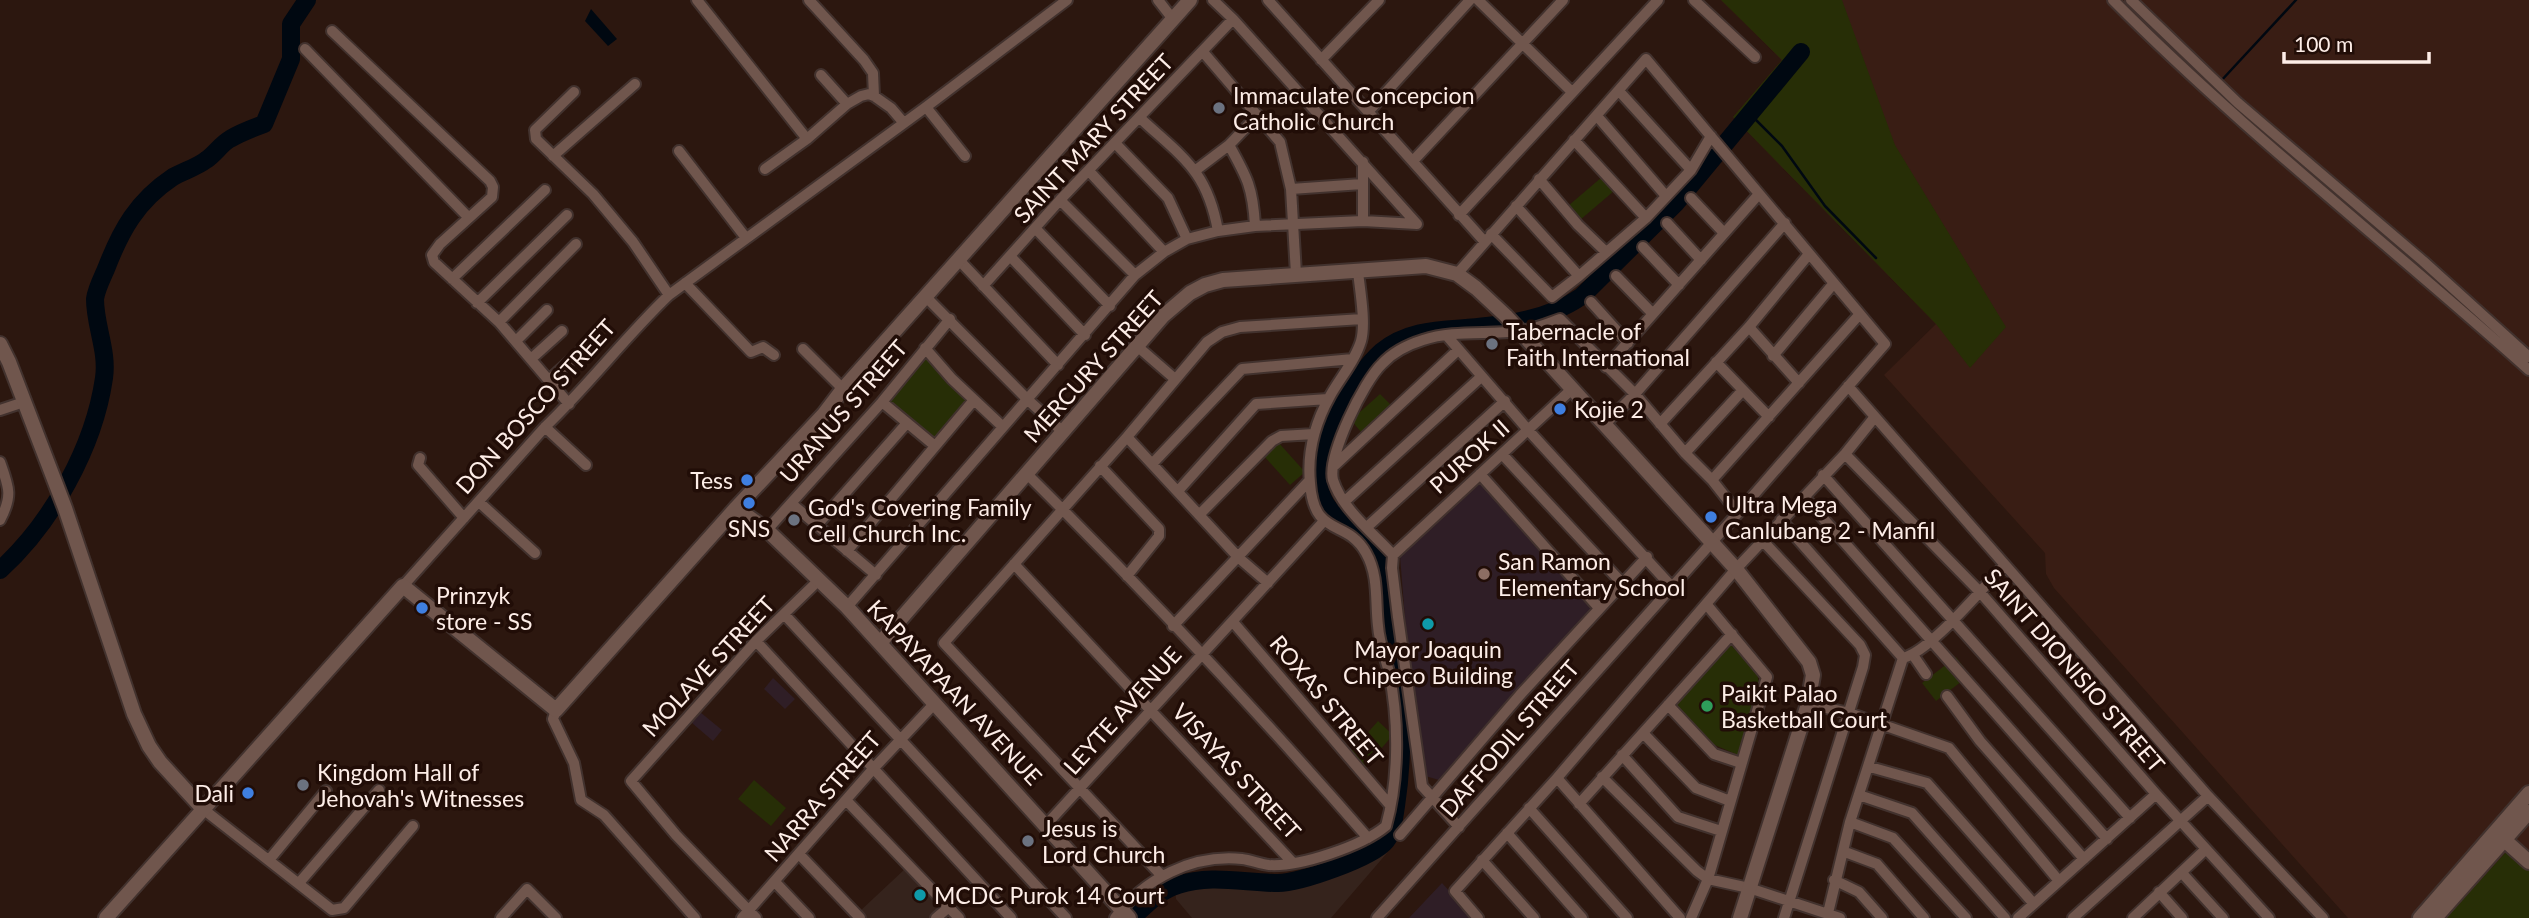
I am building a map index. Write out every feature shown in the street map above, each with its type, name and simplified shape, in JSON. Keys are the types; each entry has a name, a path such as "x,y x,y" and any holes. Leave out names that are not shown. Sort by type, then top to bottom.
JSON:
{"street":[{"path":"697,0 807,139"},
{"path":"809,0 869,67 873,74 874,96"},
{"name":"DON BOSCO STREET","path":"115,915 202,810 545,427 669,295 1067,0"},
{"path":"1158,0 1172,18"},
{"path":"695,918 604,815 581,800 574,763 553,719 556,710 736,508 824,414 843,389 1190,0"},
{"path":"847,607 1135,275 1164,252 1187,239 1255,226 1363,221 1417,224 1213,0"},
{"path":"1268,0 1459,215 1552,297 1646,218 1691,170 1712,138"},
{"path":"1277,10 1286,0"},
{"path":"1321,60 1379,0"},
{"path":"1368,112 1470,0"},
{"path":"1478,0 1572,92"},
{"path":"1413,161 1563,0"},
{"path":"1459,215 1658,0"},
{"path":"1694,0 1755,57"},
{"path":"2113,0 2179,66 2529,370"},
{"path":"2131,0 2238,103 2423,261 2529,357"},
{"name":"SAINT MARY STREET","path":"983,286 1060,200 1233,19"},
{"path":"332,31 491,181 494,187 492,197 440,244 432,255 434,262 499,322 569,404"},
{"path":"305,49 468,217"},
{"path":"1203,52 1280,142 1291,189 1296,274"},
{"path":"1712,480 1860,315 1786,222 1759,194 1646,59 1457,274 1476,288 1513,324 1605,424 1736,569 1809,662 1814,675 1808,704 1740,918"},
{"path":"821,75 847,104"},
{"path":"553,156 635,84"},
{"path":"1619,91 1691,170"},
{"path":"574,92 534,132 536,139 593,194 669,295"},
{"path":"765,169 807,139 847,104 861,96 874,96 891,108 903,122"},
{"path":"926,107 965,156"},
{"path":"1196,170 1228,145 1258,115"},
{"path":"1597,116 1667,196"},
{"path":"1140,118 1196,170 1214,205 1218,231"},
{"path":"1574,140 1646,218"},
{"path":"1115,143 1168,198 1187,239"},
{"path":"1228,145 1248,180 1254,204 1255,226"},
{"path":"679,151 746,238"},
{"path":"1363,162 1363,221"},
{"path":"1088,171 1164,252"},
{"path":"1539,179 1578,225 1606,252"},
{"path":"1291,189 1362,184"},
{"path":"452,279 545,190"},
{"path":"1606,366 1759,194"},
{"path":"1692,198 1724,233"},
{"path":"1060,200 1135,275"},
{"path":"1516,206 1580,276"},
{"path":"477,303 567,215"},
{"path":"1605,424 1635,394 1786,222"},
{"path":"1667,223 1700,260"},
{"path":"1036,229 1110,306"},
{"path":"499,322 576,244"},
{"path":"1643,247 1679,285"},
{"path":"1660,424 1749,327 1810,254"},
{"path":"1010,256 1085,335"},
{"path":"959,260 1058,365"},
{"name":"MERCURY STREET","path":"880,643 1163,316 1190,293 1223,280 1296,274 1426,266 1457,274"},
{"path":"1123,915 1133,897 1161,875 1196,862 1241,859 1269,865 1293,863 1332,853 1367,838 1386,826 1395,766 1393,705 1389,673 1378,629 1374,571 1365,550 1357,540 1315,512 1309,481 1309,453 1314,434 1328,398 1353,359 1362,339 1358,272"},
{"path":"1616,276 1653,314"},
{"path":"685,283 751,352 763,347 774,355"},
{"path":"1773,356 1833,283"},
{"path":"926,297 1062,431"},
{"path":"1591,302 1628,343"},
{"path":"516,341 547,310"},
{"name":"DAFFODIL STREET","path":"1377,918 1885,344 1860,315"},
{"name":"URANUS STREET","path":"767,530 882,401 950,319"},
{"path":"1161,875 943,643 1127,437 1207,342 1222,332 1240,327 1362,319"},
{"path":"1459,827 1422,786 1392,568 1393,555 1344,502 1333,479 1333,466 1351,415 1361,393 1377,369 1400,349 1428,338 1560,319 1635,394 1738,513"},
{"path":"1749,327 1799,383"},
{"path":"531,359 562,331"},
{"path":"1447,336 1529,431 1671,586"},
{"path":"0,344 65,508 117,665 144,736 160,762 202,810 332,910 344,908 413,826"},
{"path":"1138,346 1175,379"},
{"path":"925,348 1003,428"},
{"path":"803,349 843,389"},
{"path":"1333,466 1458,350"},
{"path":"549,380 580,352"},
{"path":"1153,463 1242,369 1353,359"},
{"path":"1716,362 1769,417"},
{"path":"1344,502 1481,377"},
{"path":"1848,386 2208,796 2323,918"},
{"name":"PUROK II","path":"1393,555 1573,389"},
{"path":"1685,453 1743,390"},
{"path":"1178,491 1256,404 1328,398"},
{"path":"847,551 974,400"},
{"path":"882,401 935,446"},
{"path":"1367,527 1504,401"},
{"path":"0,410 24,402"},
{"path":"1478,918 1455,891 1557,778 1736,569 1805,498 1874,418"},
{"path":"817,525 907,424"},
{"path":"545,427 586,465"},
{"path":"1199,515 1272,441 1281,436 1314,434"},
{"path":"1127,437 1239,558 1268,583"},
{"path":"1502,454 1622,583"},
{"name":"SAINT DIONISIO STREET","path":"1845,454 1979,591 2156,794 2269,918"},
{"path":"420,458 418,466 464,518"},
{"path":"0,462 10,491 0,520"},
{"path":"1100,466 1159,529 1159,536 1127,576"},
{"path":"1480,474 1599,608"},
{"path":"1028,475 1063,508 1200,654 1367,838"},
{"path":"1823,475 2130,818"},
{"path":"1173,626 1309,481"},
{"path":"1805,498 2107,839"},
{"path":"478,502 535,553"},
{"path":"792,504 876,575"},
{"name":"KAPAYAPAAN AVENUE","path":"736,508 767,530 847,607 1046,825 1123,915"},
{"name":"LEYTE AVENUE","path":"1046,825 1324,520"},
{"path":"1781,520 1926,674"},
{"path":"1763,541 1862,649 1865,661 1784,918"},
{"path":"1400,835 1520,695 1647,557"},
{"name":"VISAYAS STREET","path":"1014,564 1293,863"},
{"path":"1828,913 1850,822 1908,656 1929,641 2005,565"},
{"name":"MOLAVE STREET","path":"749,915 631,781 756,641 818,582"},
{"path":"403,586 556,710"},
{"path":"1691,918 1708,879 1767,677 1707,606"},
{"path":"784,614 1066,918"},
{"name":"ROXAS STREET","path":"1233,622 1390,804"},
{"path":"1579,804 1732,634"},
{"path":"756,641 1011,918"},
{"path":"1947,696 1980,741 2084,859"},
{"name":"NARRA STREET","path":"749,915 873,769 935,703"},
{"path":"1808,704 1849,713 1950,748 2059,881"},
{"path":"1668,705 1714,754 1741,763"},
{"path":"1643,733 1696,788 1730,801"},
{"path":"1622,755 1678,817 1721,831"},
{"path":"1870,768 1927,783 2034,903"},
{"path":"1602,777 1708,879 1749,888 1840,918"},
{"path":"1557,778 1680,918"},
{"path":"269,859 326,790"},
{"path":"299,883 379,790"},
{"path":"2420,918 2499,836 2522,820 2529,793"},
{"path":"2018,918 2156,794"},
{"path":"1859,795 1912,813 2005,918"},
{"path":"2073,918 2208,796"},
{"path":"846,800 959,918"},
{"path":"1529,808 1628,918"},
{"path":"1850,822 1893,838 1966,918"},
{"path":"1507,833 1582,918"},
{"path":"2499,836 2529,862"},
{"path":"2435,918 2499,836"},
{"path":"2139,916 2159,892 2206,849"},
{"path":"1844,852 1877,864 1924,918"},
{"path":"799,854 860,918"},
{"path":"1482,860 1534,918"},
{"path":"2182,873 2223,918"},
{"path":"1834,880 1859,892 1882,918"},
{"path":"775,882 808,918"},
{"path":"501,918 527,889 556,918"},
{"path":"2159,892 2182,918"},
{"path":"936,918 949,906"}],"shaded area":[{"path":"1721,0 2529,0 2529,918 2348,918 2054,588 2046,574 2045,553 1884,375 1936,324 1733,117 1782,60"},
{"path":"591,9 617,39 608,46 585,21"},
{"name":"San Ramon Elementary School","path":"1481,480 1595,606 1439,780 1422,775 1400,556"},
{"path":"773,678 795,699 785,709 764,689"},
{"path":"700,712 722,730 713,741 692,723"},
{"path":"1382,848 1387,853 1331,918 1192,918 1176,899 1175,889 1201,884 1243,883 1278,888 1294,886 1338,871"},
{"path":"906,868 943,907 931,918 865,918 859,912"},
{"path":"1442,883 1474,918 1409,918"}],"green space":[{"path":"1721,0 1842,0 1895,145 2006,327 1970,368 1936,324 1733,117 1782,60"},
{"path":"1602,177 1614,191 1580,220 1568,206"},
{"path":"926,354 968,403 931,441 886,400"},
{"path":"1380,394 1391,405 1361,432 1351,420"},
{"path":"1278,442 1305,472 1290,485 1263,455"},
{"path":"1730,644 1757,673 1759,683 1738,755 1710,743 1674,703"},
{"path":"1956,657 1970,675 1936,701 1922,683"},
{"path":"1378,721 1393,735 1366,766 1350,753"},
{"path":"754,780 786,808 771,826 738,799"},
{"path":"1379,843 1382,848 1338,871 1286,887 1243,883 1201,884 1175,889 1162,895 1138,918 1132,913 1157,892 1194,876 1290,876 1330,865"},
{"path":"2506,852 2529,871 2529,918 2446,918"}],"waterway":[{"path":"0,570 37,530 53,507 68,482 91,430 105,368 95,299 124,229 140,206 160,186 209,158 230,139 264,124 291,59 291,24 307,0"},
{"path":"2220,82 2296,0"},
{"path":"1132,918 1171,887 1203,880 1288,882 1351,862 1386,841 1392,829 1396,806 1401,735 1397,682 1387,633 1383,573 1369,547 1334,515 1323,499 1318,481 1326,442 1341,408 1371,362 1393,344 1432,331 1524,320 1549,313 1582,296 1676,203 1801,52"},
{"path":"1750,114 1782,146 1825,206 1876,258"}],"place":[{"name":"Immaculate Concepcion Catholic Church","path":"1219,108"},
{"name":"Tabernacle of Faith International","path":"1492,344"},
{"name":"Kojie 2","path":"1560,409"},
{"name":"Tess","path":"747,480"},
{"name":"SNS","path":"749,503"},
{"name":"Ultra Mega Canlubang 2 - Manfil","path":"1711,517"},
{"name":"God's Covering Family Cell Church Inc.","path":"794,520"},
{"name":"San Ramon Elementary School","path":"1484,574"},
{"name":"Prinzyk store - SS","path":"422,608"},
{"name":"Mayor Joaquin Chipeco Building","path":"1428,624"},
{"name":"Paikit Palao Basketball Court","path":"1707,706"},
{"name":"Kingdom Hall of Jehovah's Witnesses","path":"303,785"},
{"name":"Dali","path":"248,793"},
{"name":"Jesus is Lord Church","path":"1028,841"},
{"name":"MCDC Purok 14 Court","path":"920,895"}]}
